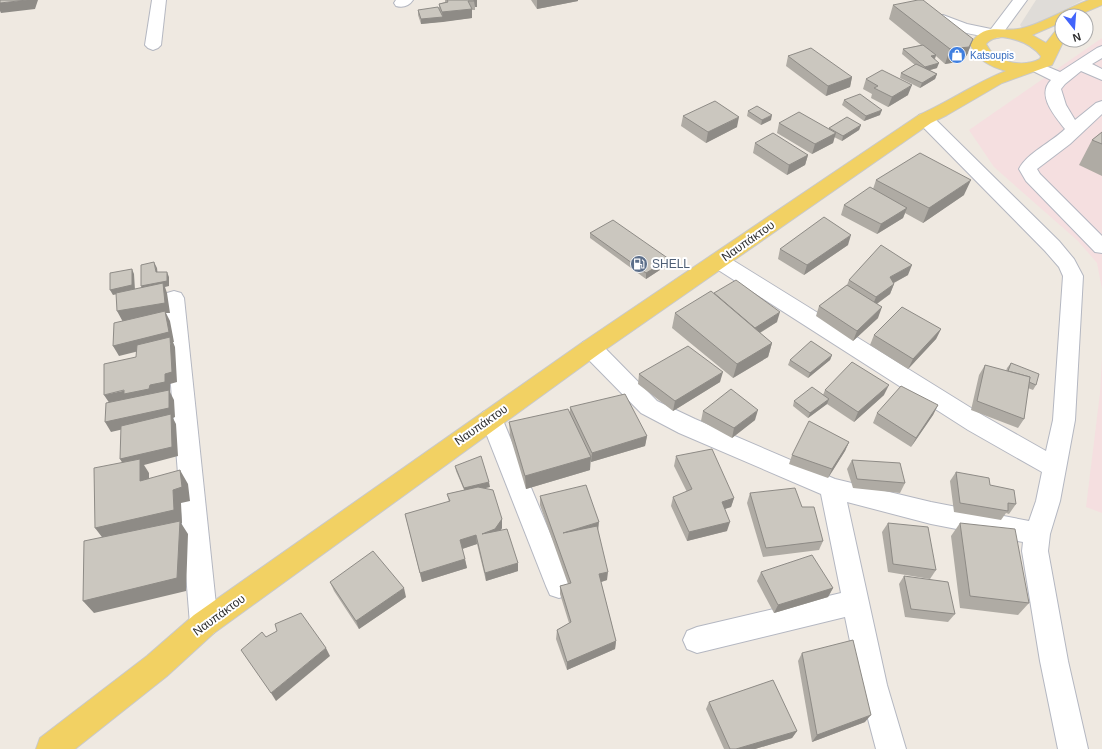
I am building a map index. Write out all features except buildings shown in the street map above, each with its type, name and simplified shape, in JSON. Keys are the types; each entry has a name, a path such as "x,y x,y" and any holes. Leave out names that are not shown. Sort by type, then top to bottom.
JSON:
{"main road":[{"name":"Ναυπάκτου","path":"1082,8 1102,0"},
{"name":"Ναυπάκτου","path":"925,119 932,109 980,63 978,44 980,39 995,34 1027,32 1054,20"},
{"name":"Ναυπάκτου","path":"51,749 157,666 204,624 591,348 925,119 941,112 996,80 1039,63 1040,44 1023,36 1013,34"},
{"path":"980,63 1002,65 1039,63 1054,42"}],"street":[{"path":"153,45 159,0"},
{"path":"931,10 943,19 963,28 995,34 1016,6"},
{"path":"943,19 980,63"},
{"path":"1074,130 1057,104 1052,89 1053,86 1069,73 1102,51"},
{"path":"1039,63 1069,73 1102,75"},
{"path":"1102,106 1064,140 1030,165 1028,170 1032,177 1102,247"},
{"path":"925,119 1052,246 1072,271 1074,286 1064,420 1046,508 1037,534 1036,551 1039,577 1054,661 1073,749"},
{"path":"719,261 976,423 1055,468"},
{"path":"174,298 204,624"},
{"path":"591,348 649,407 687,426 832,488 931,513 1037,534"},
{"path":"491,418 559,586"},
{"path":"832,488 873,685 891,749"},
{"path":"697,640 856,602"}],"shaded area":[{"path":"1036,0 1083,0 1068,8 1054,8 1054,15 1028,29 1023,29 1020,25"},
{"path":"1102,38 1102,289 1097,263 1078,241 994,167 969,130 1088,48 1094,48 1094,44"},
{"path":"1102,358 1102,513 1086,507 1100,393"}],"place":[{"name":"Katsoupis","path":"957,55"},
{"name":"SHELL","path":"639,264"}]}
